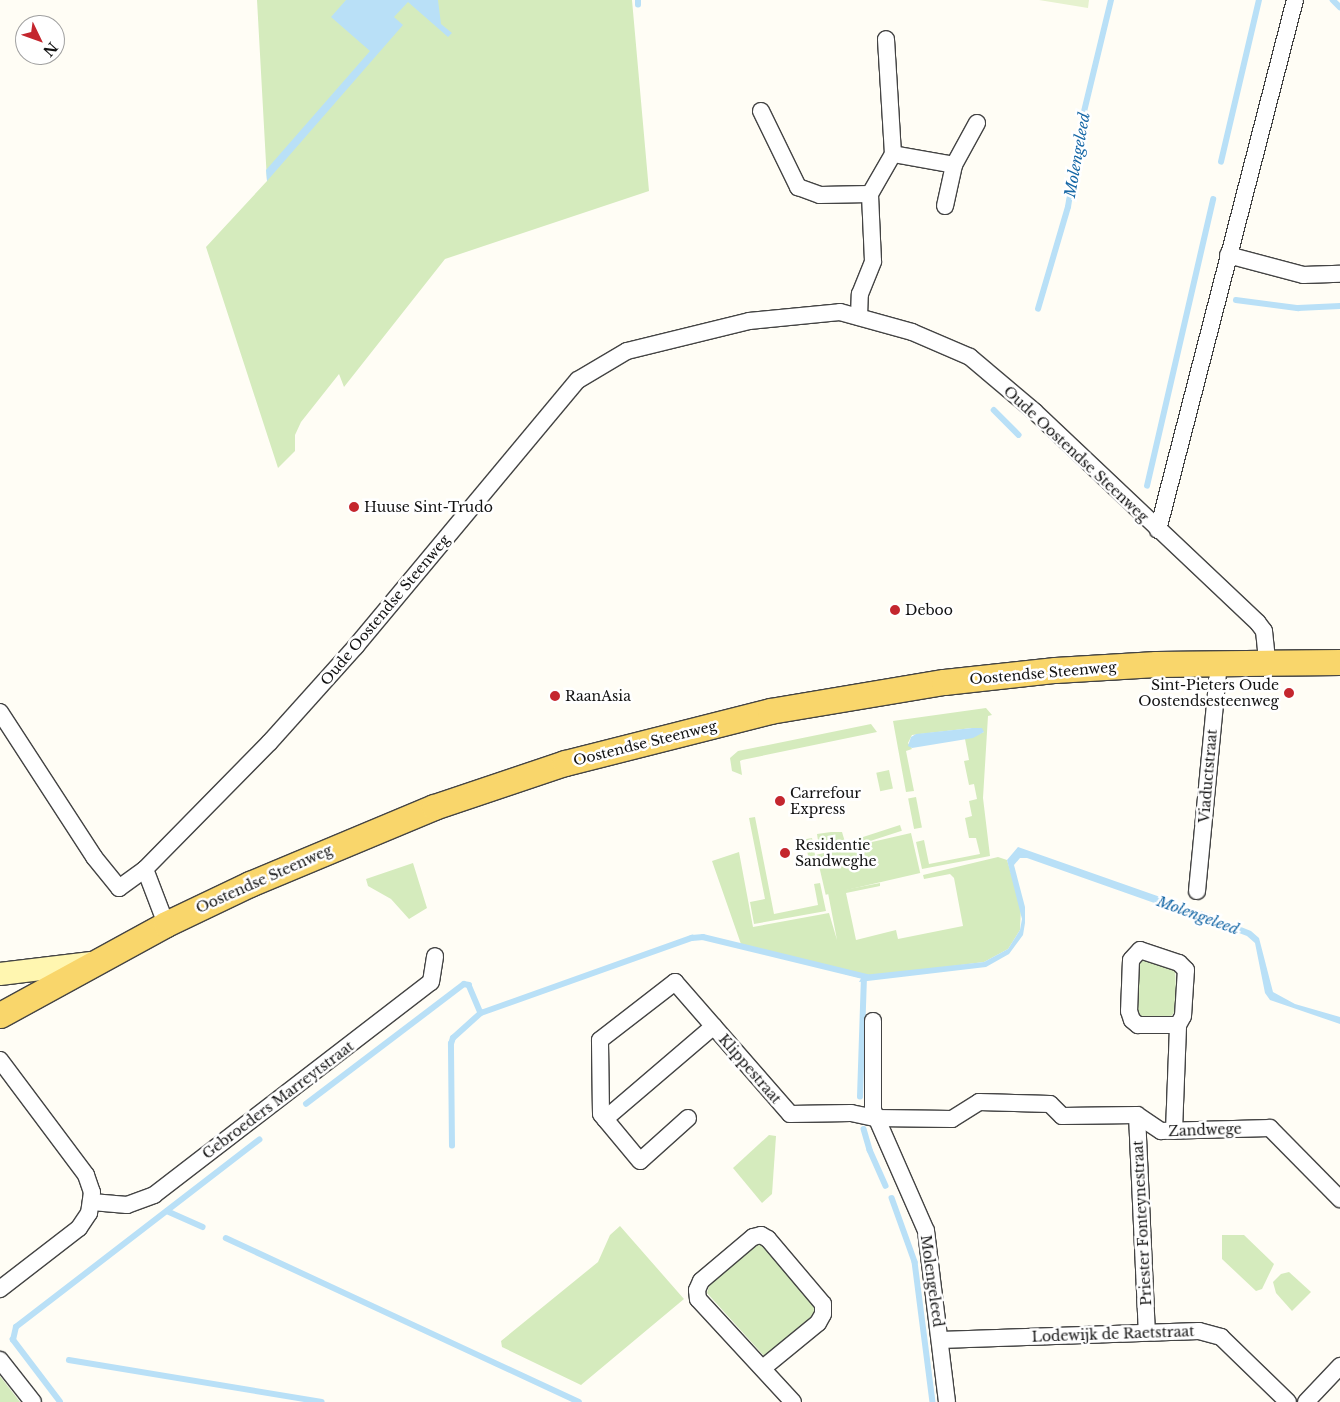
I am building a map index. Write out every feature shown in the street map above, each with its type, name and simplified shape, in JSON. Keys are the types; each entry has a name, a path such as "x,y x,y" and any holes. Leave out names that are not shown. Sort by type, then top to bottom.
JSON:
{"main road":[{"name":"Oostendse Steenweg","path":"0,1015 166,924 250,884 434,807 565,763 770,711 944,682 1046,671 1219,662 1340,662"},
{"path":"0,974 92,963"}],"street":[{"name":"Oude Oostendse Steenweg","path":"1158,530 1294,0"},
{"path":"859,317 860,294 873,261 870,194 893,154 886,39"},
{"path":"761,111 798,187 820,195 870,194"},
{"path":"944,206 954,165 977,122"},
{"path":"893,154 954,165"},
{"path":"1228,255 1303,275 1340,274"},
{"name":"Oude Oostendse Steenweg","path":"0,712 94,858 119,888 145,869 270,742 350,653 578,380 628,351 749,321 840,312 912,332 970,357 1034,411 1258,623 1264,631 1268,662"},
{"name":"Viaductstraat","path":"1197,891 1219,662"},
{"path":"145,869 166,924"},
{"path":"1174,1131 1178,1025 1184,1016 1183,965 1140,950 1131,960 1128,1011 1132,1020 1138,1025 1178,1025"},
{"name":"Gebroeders Marreytstraat","path":"92,1202 127,1205 154,1195 431,982 435,956"},
{"name":"Klippestraat","path":"688,1118 640,1161 601,1114 600,1040 675,982 790,1114 851,1113 875,1118"},
{"name":"Molengeleed","path":"873,1020 875,1118 926,1231 947,1402"},
{"name":"Klippestraat","path":"605,1119 714,1026"},
{"path":"0,1060 86,1175 92,1202 85,1221 74,1233 0,1289"},
{"path":"875,1118 952,1119 979,1102 1050,1104 1062,1116 1137,1115"},
{"name":"Zandwege","path":"1137,1115 1161,1131 1270,1128 1340,1199"},
{"name":"Priester Fonteynestraat","path":"1137,1115 1147,1332"},
{"path":"763,1368 818,1323 824,1314 823,1304 768,1239 761,1235 745,1243 701,1281 697,1290 698,1299 793,1402"},
{"name":"Lodewijk de Raetstraat","path":"940,1340 1200,1331 1220,1337 1288,1402"},
{"path":"0,1360 33,1402"},
{"path":"1306,1402 1340,1368"}],"green space":[{"path":"257,0 632,0 649,191 445,259 344,387 339,374 301,422 295,435 295,451 278,468 206,247 267,181"},
{"path":"1039,0 1089,0 1088,8"},
{"path":"986,708 992,715 988,716 983,798 990,856 922,869 916,842 924,840 929,864 980,854 976,838 969,838 965,818 972,816 969,801 977,799 974,784 969,785 964,761 969,760 965,739 984,732 972,728 912,735 908,743 912,749 906,751 914,791 906,792 893,721"},
{"path":"871,724 877,732 742,760 740,761 742,775 732,771 730,758 738,751"},
{"path":"889,770 893,789 880,791 876,773"},
{"path":"916,797 922,827 914,829 908,799"},
{"path":"755,817 774,914 818,905 814,884 820,883 826,911 754,924 750,902 765,899 749,818"},
{"path":"900,825 902,831 853,846 851,841"},
{"path":"842,832 845,842 819,847 817,834"},
{"path":"911,833 920,873 826,895 816,855"},
{"path":"812,838 817,866 810,867 805,839"},
{"path":"739,852 753,927 829,913 837,940 828,893 880,883 880,886 846,893 856,940 896,930 898,939 963,926 954,878 950,874 924,879 923,875 998,857 1007,860 1021,907 1020,930 1008,949 984,962 860,978 742,947 712,861"},
{"path":"413,863 427,908 409,919 391,899 368,886 366,879"},
{"path":"1141,959 1175,970 1177,1008 1170,1018 1144,1019 1138,1013 1137,964"},
{"path":"769,1135 776,1136 772,1194 762,1203 733,1168"},
{"path":"620,1226 684,1299 581,1385 502,1347 501,1341 598,1262 610,1235"},
{"path":"1222,1235 1244,1235 1274,1264 1262,1289 1256,1291 1222,1259"},
{"path":"757,1244 765,1245 816,1307 814,1318 765,1357 707,1293 710,1283"},
{"path":"1289,1272 1311,1292 1292,1311 1276,1293 1273,1282 1281,1274"},
{"path":"0,1376 20,1402 0,1402"}],"water":[{"path":"346,0 438,0 441,24 452,33 448,37 408,2 394,17 403,25 267,181 266,170 370,51 331,17"},
{"path":"982,728 984,732 973,738 912,748 908,746 911,737 916,734"},
{"path":"1018,847 1183,905 1182,910 1177,911 1027,858 1020,858 1014,865 1025,907 1025,923 1023,935 1009,954 986,967 859,982 863,975 984,962 1008,949 1020,930 1022,919 1007,860"},
{"path":"1201,911 1251,931 1259,938 1273,992 1295,1004 1340,1017 1340,1024 1270,1000 1265,993 1255,943 1247,936 1199,918"}],"waterway":[{"path":"638,0 638,5"},
{"name":"Molengeleed","path":"1038,309 1068,207 1083,116 1111,0"},
{"path":"1221,162 1259,0"},
{"path":"1333,0 1340,7"},
{"path":"1147,486 1213,199"},
{"path":"1236,300 1298,308 1340,306"},
{"name":"Molengeleed","path":"994,410 1019,435"},
{"name":"Molengeleed","path":"1177,906 1206,917"},
{"path":"452,1146 451,1044 453,1038 481,1013 692,938 703,937 867,977"},
{"path":"860,1097 864,978"},
{"path":"306,1104 464,984 469,985 481,1013"},
{"path":"864,1129 870,1150 886,1186"},
{"path":"60,1402 13,1340 16,1327 259,1140"},
{"path":"892,1198 915,1262 933,1402"},
{"path":"167,1211 203,1227"},
{"path":"226,1238 579,1402"},
{"path":"69,1360 322,1402"}],"place":[{"name":"Huuse Sint-Trudo","path":"354,507"},
{"name":"Deboo","path":"895,610"},
{"name":"Sint-Pieters Oude Oostendsesteenweg","path":"1289,693"},
{"name":"RaanAsia","path":"555,696"},
{"name":"Carrefour Express","path":"780,801"},
{"name":"Residentie Sandweghe","path":"785,853"}]}
